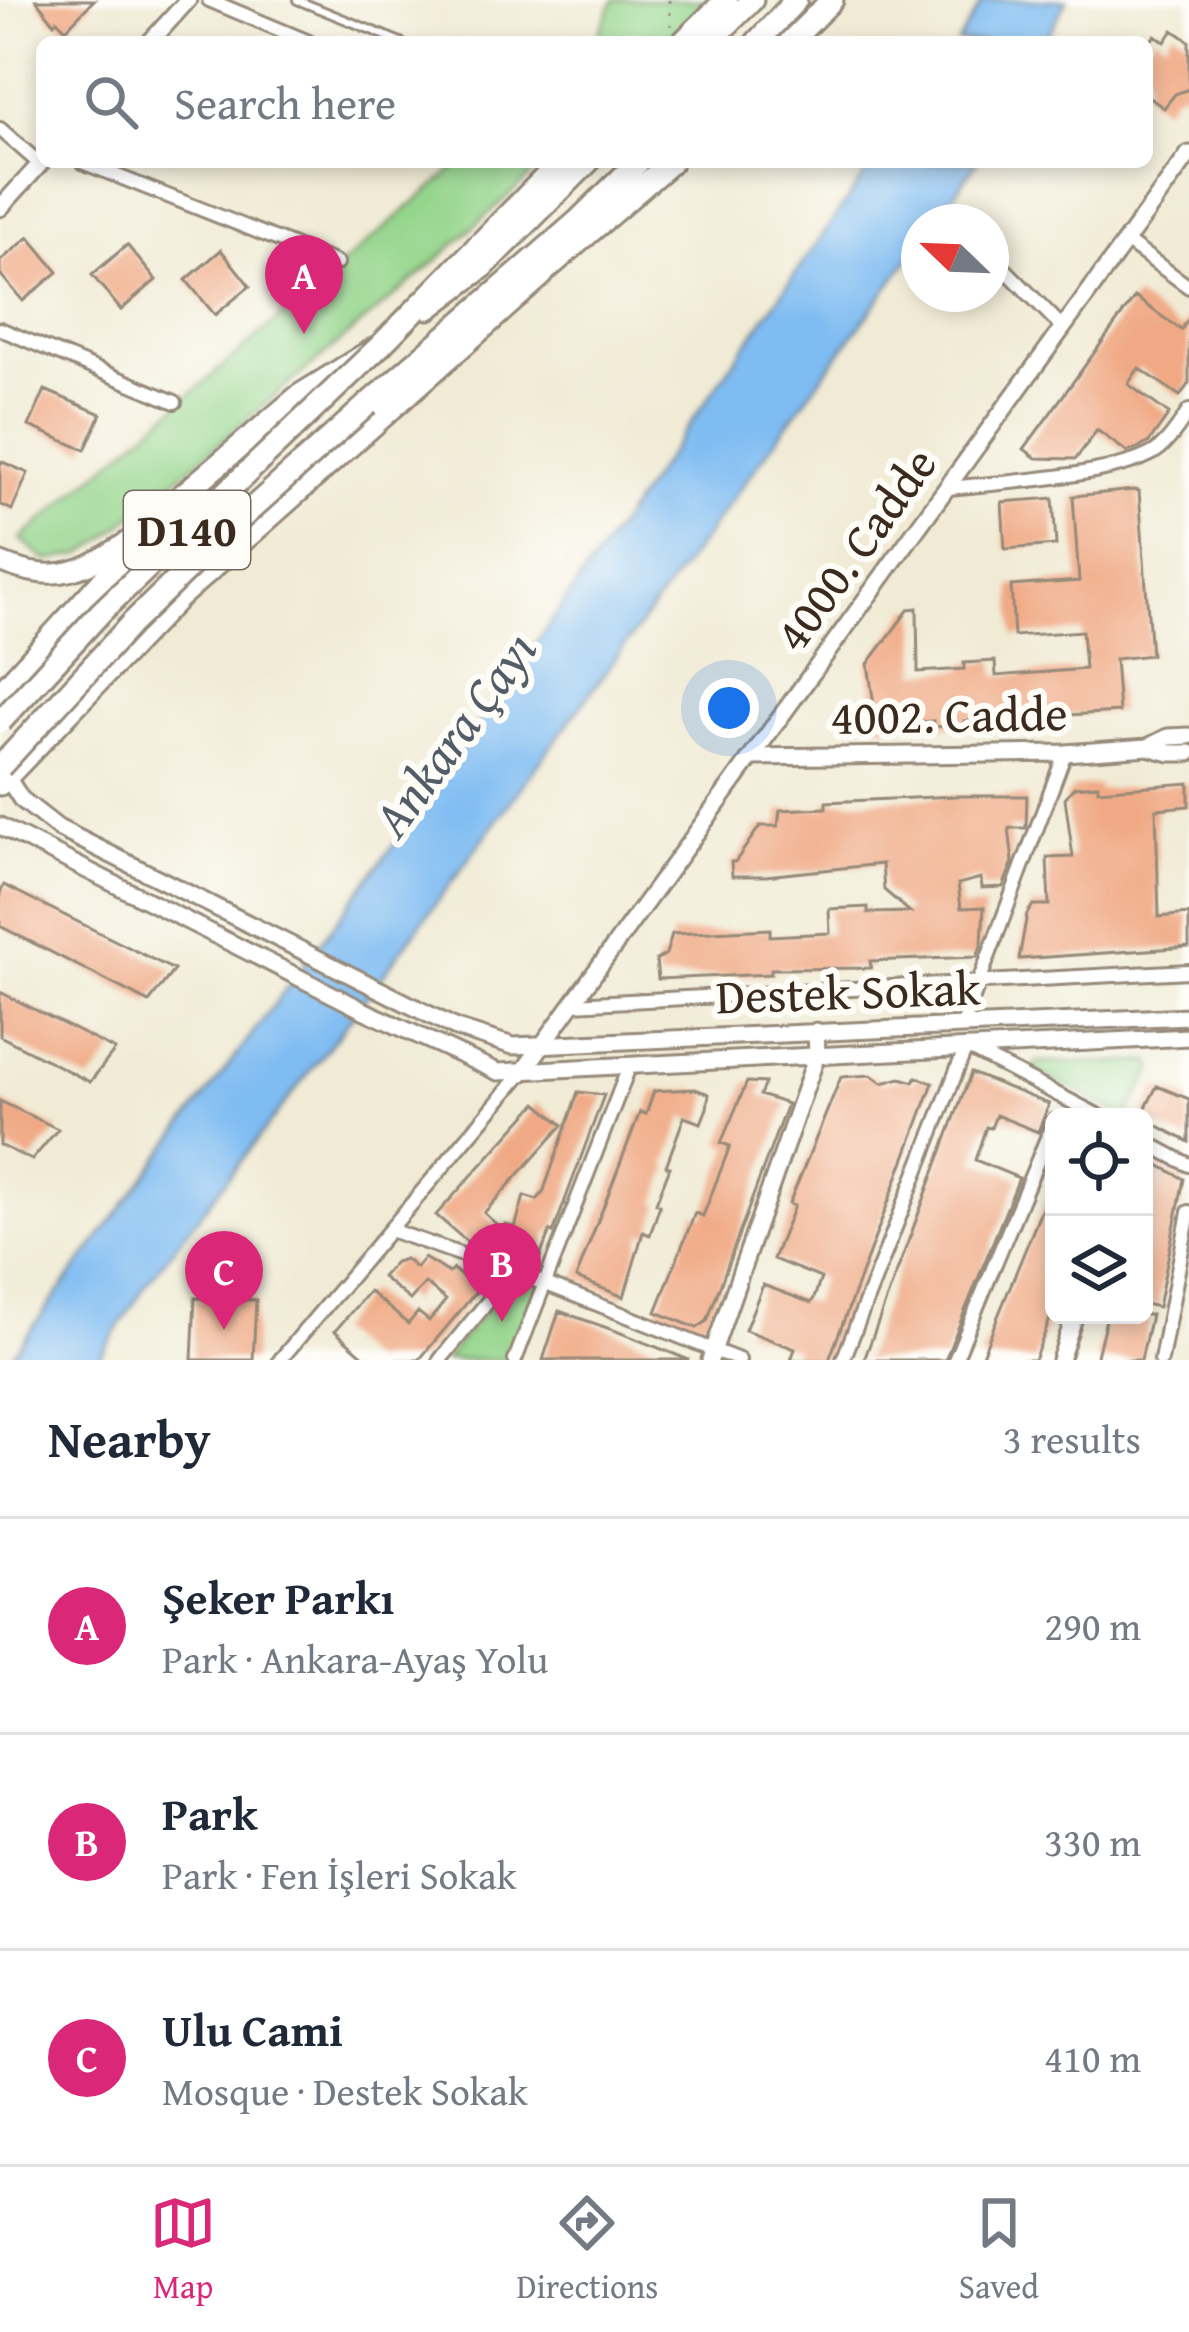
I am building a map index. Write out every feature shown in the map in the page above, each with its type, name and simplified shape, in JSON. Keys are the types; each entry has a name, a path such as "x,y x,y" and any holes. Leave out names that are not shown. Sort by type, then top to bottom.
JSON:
{"highway":[{"path":"689,36 726,0"},
{"path":"716,36 752,0"},
{"path":"763,36 796,0"},
{"path":"796,36 832,0"},
{"path":"65,716 43,719 23,708 14,688 7,684 151,526 298,395 381,344 554,168"},
{"name":"D140","path":"0,722 101,612 381,344 482,267 583,168"},
{"name":"D140","path":"2,772 132,622 218,539 632,168"},
{"path":"2,772 65,716 232,548 663,168"},
{"path":"418,359 542,275"}],"main road":[{"path":"0,562 38,575 73,572 151,526"}],"street":[{"path":"155,36 188,0"},
{"path":"209,0 295,36"},
{"path":"0,129 36,159"},
{"name":"4000. Cadde","path":"542,1047 1189,154"},
{"path":"0,208 36,168"},
{"path":"97,168 337,263"},
{"path":"1126,241 1189,286"},
{"path":"1009,273 1063,328"},
{"path":"0,329 175,402"},
{"path":"948,488 1067,476 1148,457 1189,411"},
{"name":"4002. Cadde","path":"752,757 1065,753 1148,746 1168,737 1189,736"},
{"name":"4002. Cadde","path":"1148,746 1189,753"},
{"path":"962,1027 1065,753"},
{"name":"Destek Sokak","path":"2,772 21,800 58,828 484,1039 542,1047 816,1030 1189,1016"},
{"name":"Destek Sokak","path":"0,826 365,1011 498,1072 1189,1037"},
{"path":"573,1004 1189,971"},
{"path":"712,1355 817,1055 816,1030"},
{"path":"280,1360 393,1231 542,1047"},
{"path":"843,1360 966,1047 1085,1108"},
{"path":"515,1360 629,1066"},
{"path":"1059,1108 1064,1096"},
{"path":"955,1360 1045,1143"},
{"path":"1153,1146 1189,1165"},
{"path":"1161,1360 1189,1211"},
{"path":"393,1231 546,1284 712,1355 740,1360"},
{"path":"440,1360 512,1272"},
{"path":"1060,1360 1072,1324"}],"lane":[{"path":"297,0 386,36"}],"path":[{"path":"669,0 670,25 680,36"}],"green space":[{"path":"614,0 707,0 672,36 598,36"},
{"path":"455,168 539,168 429,267 106,538 83,554 47,561 21,539"},
{"path":"1037,1062 1150,1062 1154,1070 1131,1108 1108,1108 1032,1069"},
{"path":"518,1274 544,1285 509,1360 444,1360"}],"water":[{"path":"983,0 1067,0 1047,36 962,36"},
{"path":"870,168 973,168 948,204 901,204 901,270 367,997 147,1283 98,1360 8,1360 404,831"}],"building":[{"path":"36,0 94,0 66,29 57,20 54,23"},
{"path":"1173,30 1189,41 1189,89 1175,94 1164,108 1153,100 1153,38 1165,42"},
{"path":"29,237 58,272 23,301 0,274 0,261"},
{"path":"127,245 156,280 121,310 92,275"},
{"path":"221,250 250,286 215,315 186,280"},
{"path":"1135,297 1181,330 1189,318 1189,383 1180,396 1139,368 1128,384 1169,414 1139,448 1127,452 1097,430 1076,459 1036,458 1024,449"},
{"path":"45,390 101,414 85,450 29,426"},
{"path":"0,461 28,473 12,510 0,504"},
{"path":"1139,491 1151,655 1115,659 1119,712 933,727 933,721 877,726 868,664 909,609 917,608 918,672 995,661 996,676 1085,669 1082,631 1014,636 1011,586 1079,581 1073,496"},
{"path":"1053,498 1056,545 1005,549 1002,502"},
{"path":"1189,783 1189,806 1156,809 1159,917 1189,914 1189,947 1019,959 1027,914 1033,905 1049,905 1047,858 1073,857 1065,798 1074,787 1098,785 1098,790"},
{"path":"1027,796 1026,828 1009,828 1013,862 1003,887 982,888 981,878 958,884 961,908 984,907 977,957 870,961 871,968 771,969 771,974 658,979 656,960 666,954 672,934 770,929 770,936 830,933 829,909 910,912 884,890 882,864 732,876 731,862 760,826 778,826 780,810 826,808 826,802"},
{"path":"4,885 174,970 149,1002 0,926"},
{"path":"0,992 115,1050 90,1082 0,1036"},
{"path":"971,1073 1049,1104 1038,1132 996,1115 991,1128 986,1127 975,1160 1019,1178 945,1360 864,1360"},
{"path":"871,1075 882,1083 901,1078 914,1082 916,1077 933,1083 829,1360 791,1360 795,1349 745,1330 763,1285 811,1303 814,1298 821,1278 773,1259 794,1206 789,1204 841,1077"},
{"path":"747,1082 765,1083 760,1095 787,1104 707,1321 697,1328 656,1312 695,1213 703,1216 730,1146 721,1143"},
{"path":"1157,1086 1189,1099 1189,1142 1153,1123 1153,1108 1146,1108"},
{"path":"695,1089 709,1094 707,1108 701,1123 684,1117 666,1166 670,1167 650,1235 643,1232 624,1297 576,1278 640,1112 646,1114 654,1091"},
{"path":"578,1092 604,1095 538,1262 481,1240 478,1245 467,1242 436,1215 537,1103 563,1125 484,1213 503,1230 505,1224 515,1228 524,1196 537,1200 543,1193"},
{"path":"0,1101 58,1129 32,1160 0,1145"},
{"path":"1153,1162 1184,1179 1158,1307 1153,1306"},
{"path":"1045,1201 1048,1324 1034,1360 981,1358"},
{"path":"216,1235 244,1238 240,1268 213,1265"},
{"path":"424,1258 449,1273 453,1269 466,1280 469,1276 481,1286 419,1360 368,1360 335,1331 369,1291 408,1324 418,1312 429,1321 446,1300 425,1283 410,1300 382,1277 395,1262 405,1259 416,1268"},
{"path":"195,1298 256,1300 253,1360 192,1360"},
{"path":"559,1311 616,1331 689,1360 543,1360"},
{"path":"1105,1324 1149,1324 1141,1360 1096,1360"}],"place":[{"name":"Şeker Parkı","path":"304,334"},
{"name":"Park","path":"502,1322"},
{"name":"Ulu Cami","path":"224,1330"}],"water label":[{"name":"Ankara Çayı","path":"454,734"}]}
